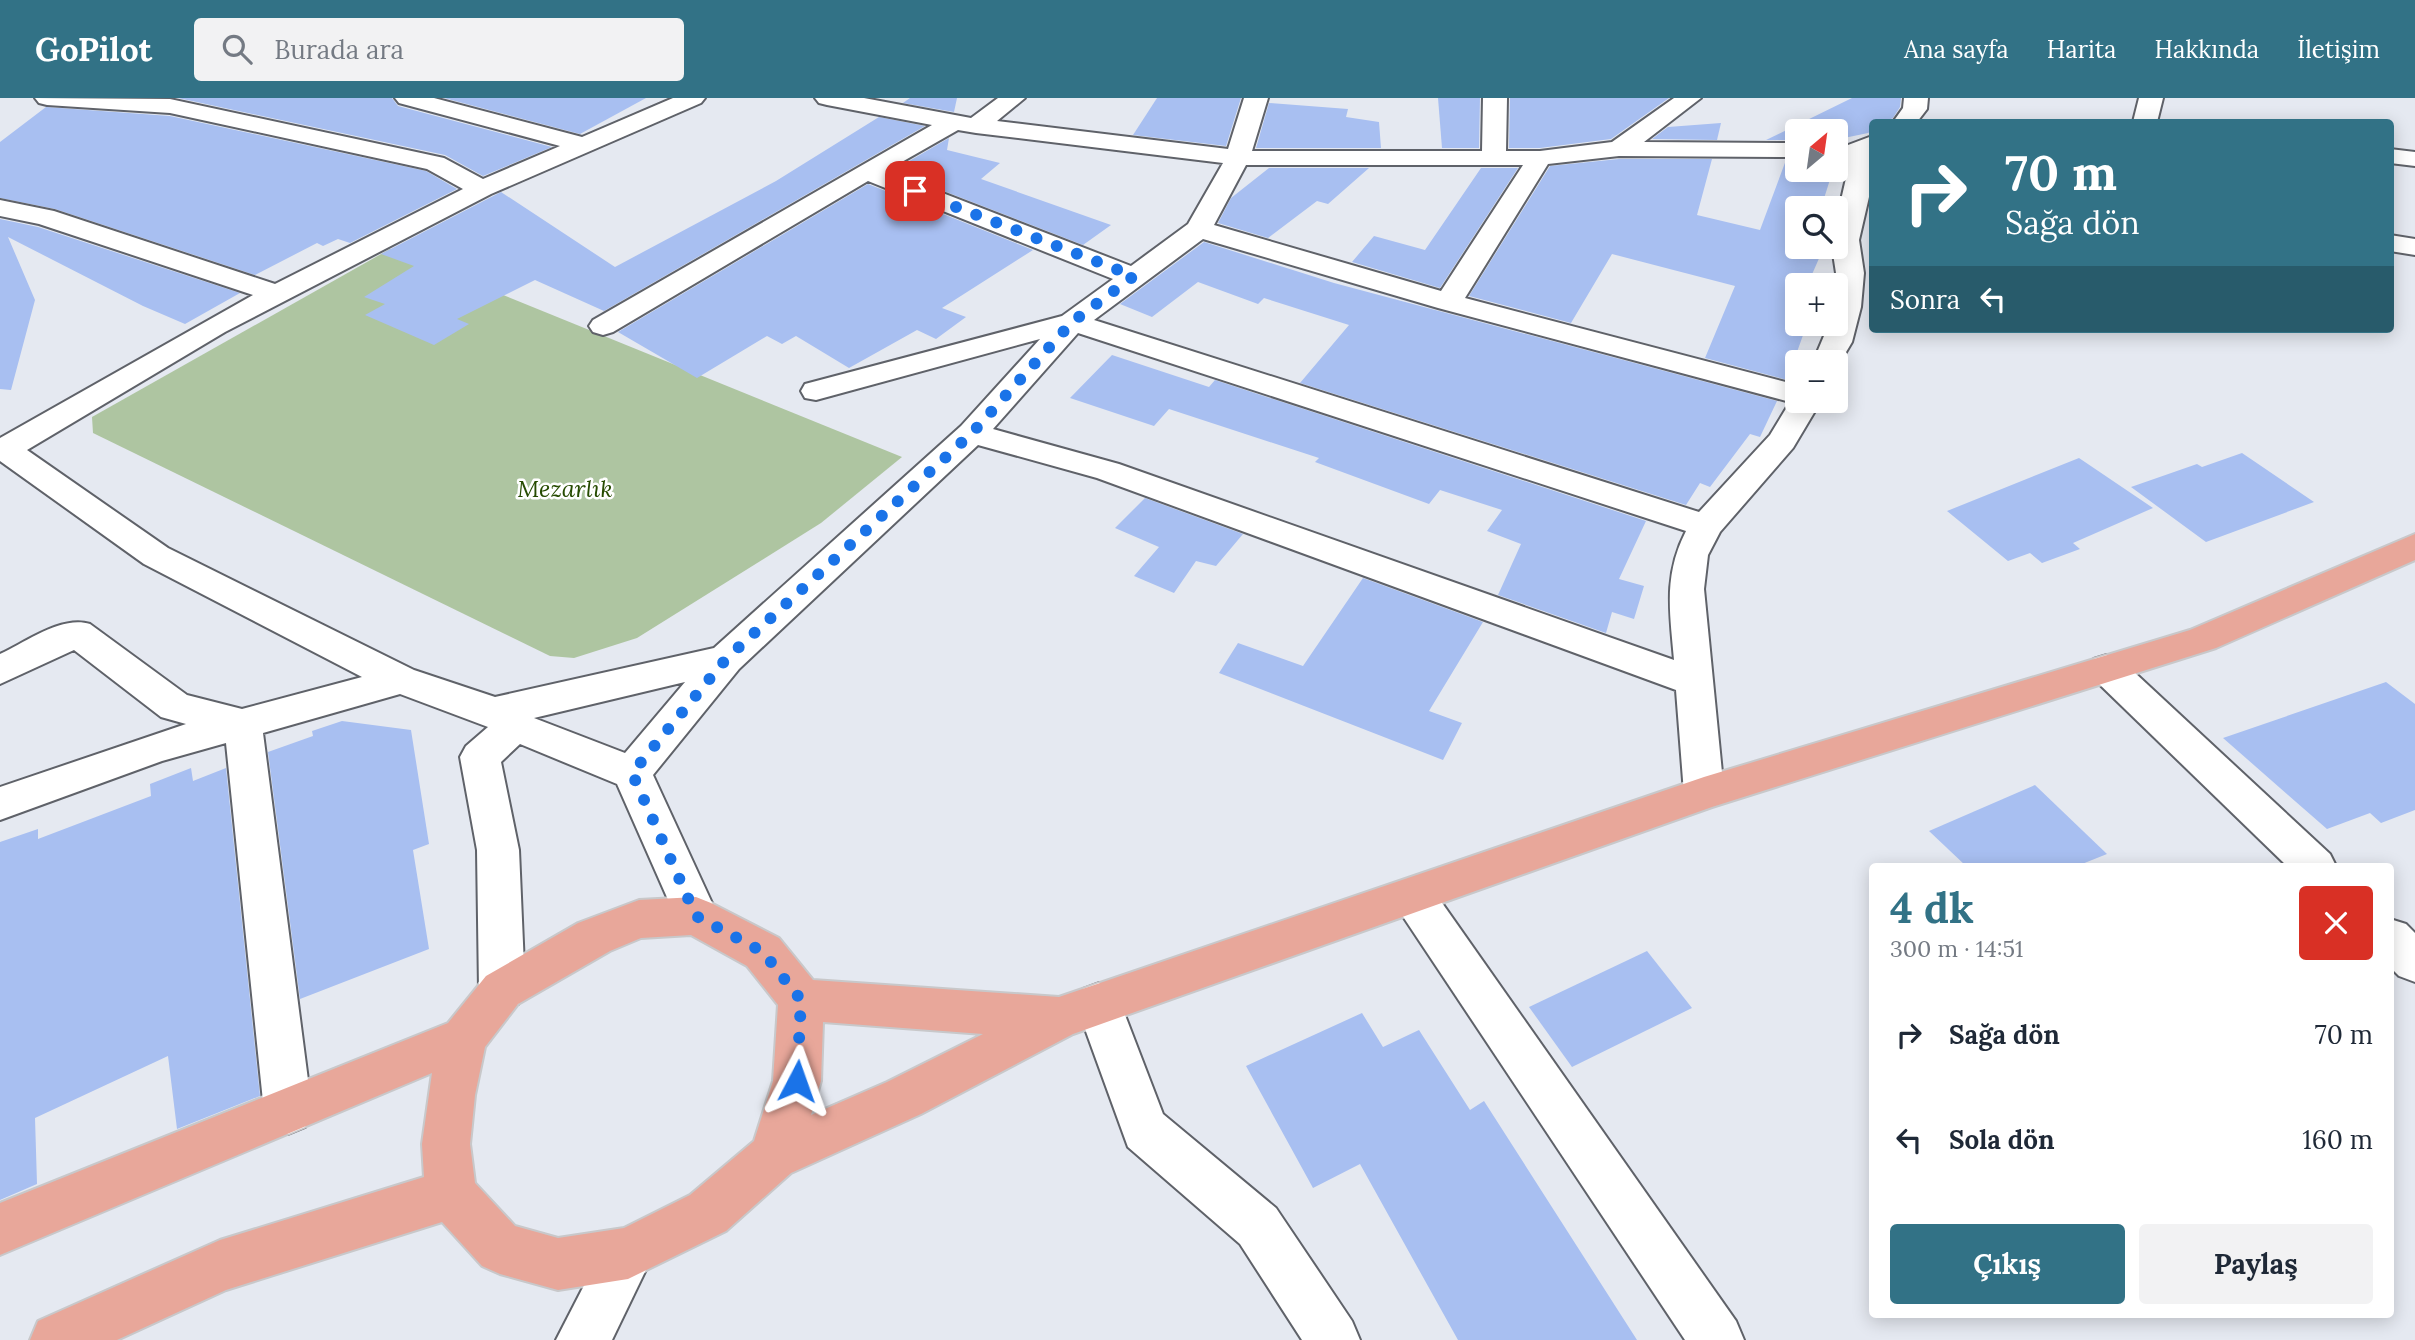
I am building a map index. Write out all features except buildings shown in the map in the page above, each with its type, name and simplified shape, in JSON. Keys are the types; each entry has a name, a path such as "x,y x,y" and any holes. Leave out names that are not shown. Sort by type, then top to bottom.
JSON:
{"main road":[{"path":"774,1156 797,1081 801,1000 763,952 696,916 639,919 594,937 502,990 464,1038 451,1094 446,1144 451,1194 499,1248 558,1264 628,1253 708,1213 774,1156 904,1098 1079,1011 1704,793 2203,639 2415,546"},
{"path":"801,1000 1079,1011"},
{"path":"0,1230 464,1038"},
{"path":"57,1340 220,1266 451,1194"}],"street":[{"path":"47,98 170,106 292,131 435,163 482,189"},
{"path":"407,98 583,145"},
{"path":"693,98 482,189 277,294 215,326 3,452 156,556 401,680 505,719 632,773 696,916"},
{"path":"827,98 965,124 1238,158 1540,158 1619,149 1785,150"},
{"path":"603,326 866,172 1013,98"},
{"path":"632,773 726,659 972,433 1072,322 1199,229 1238,158 1256,98"},
{"path":"1494,156 1495,98"},
{"path":"1619,149 1689,98"},
{"path":"1907,119 1915,109 1916,98"},
{"path":"2146,119 2151,98"},
{"path":"1835,350 1846,313 1850,274 1846,238 1862,171 1859,149"},
{"path":"2394,156 2415,159"},
{"path":"1448,302 1540,158"},
{"path":"866,172 1134,276"},
{"path":"0,208 45,217 277,294"},
{"path":"1199,229 1448,302 1785,391"},
{"path":"2394,244 2415,247"},
{"path":"816,391 1072,322 1706,526"},
{"path":"1704,793 1686,589 1691,555 1706,526 1782,441 1799,413"},
{"path":"972,433 1108,471 1695,681"},
{"path":"0,670 77,633 175,707 243,724"},
{"path":"502,990 498,850 480,757 505,719 726,659"},
{"path":"2107,668 2312,863"},
{"path":"0,804 155,748 401,680"},
{"path":"243,724 288,1111"},
{"path":"1413,896 1717,1340"},
{"path":"2394,943 2415,962"},
{"path":"1079,1011 1145,1130 1258,1226 1333,1340"},
{"path":"583,1340 628,1253"}],"green space":[{"name":"Mezarlık","path":"390,249 902,457 821,523 637,638 574,658 550,656 93,433 92,417"}],"route":[{"path":"797,1081 801,1000 763,952 696,916 660,841 632,773 726,659 972,433 1072,322 1134,276 915,191"}]}
